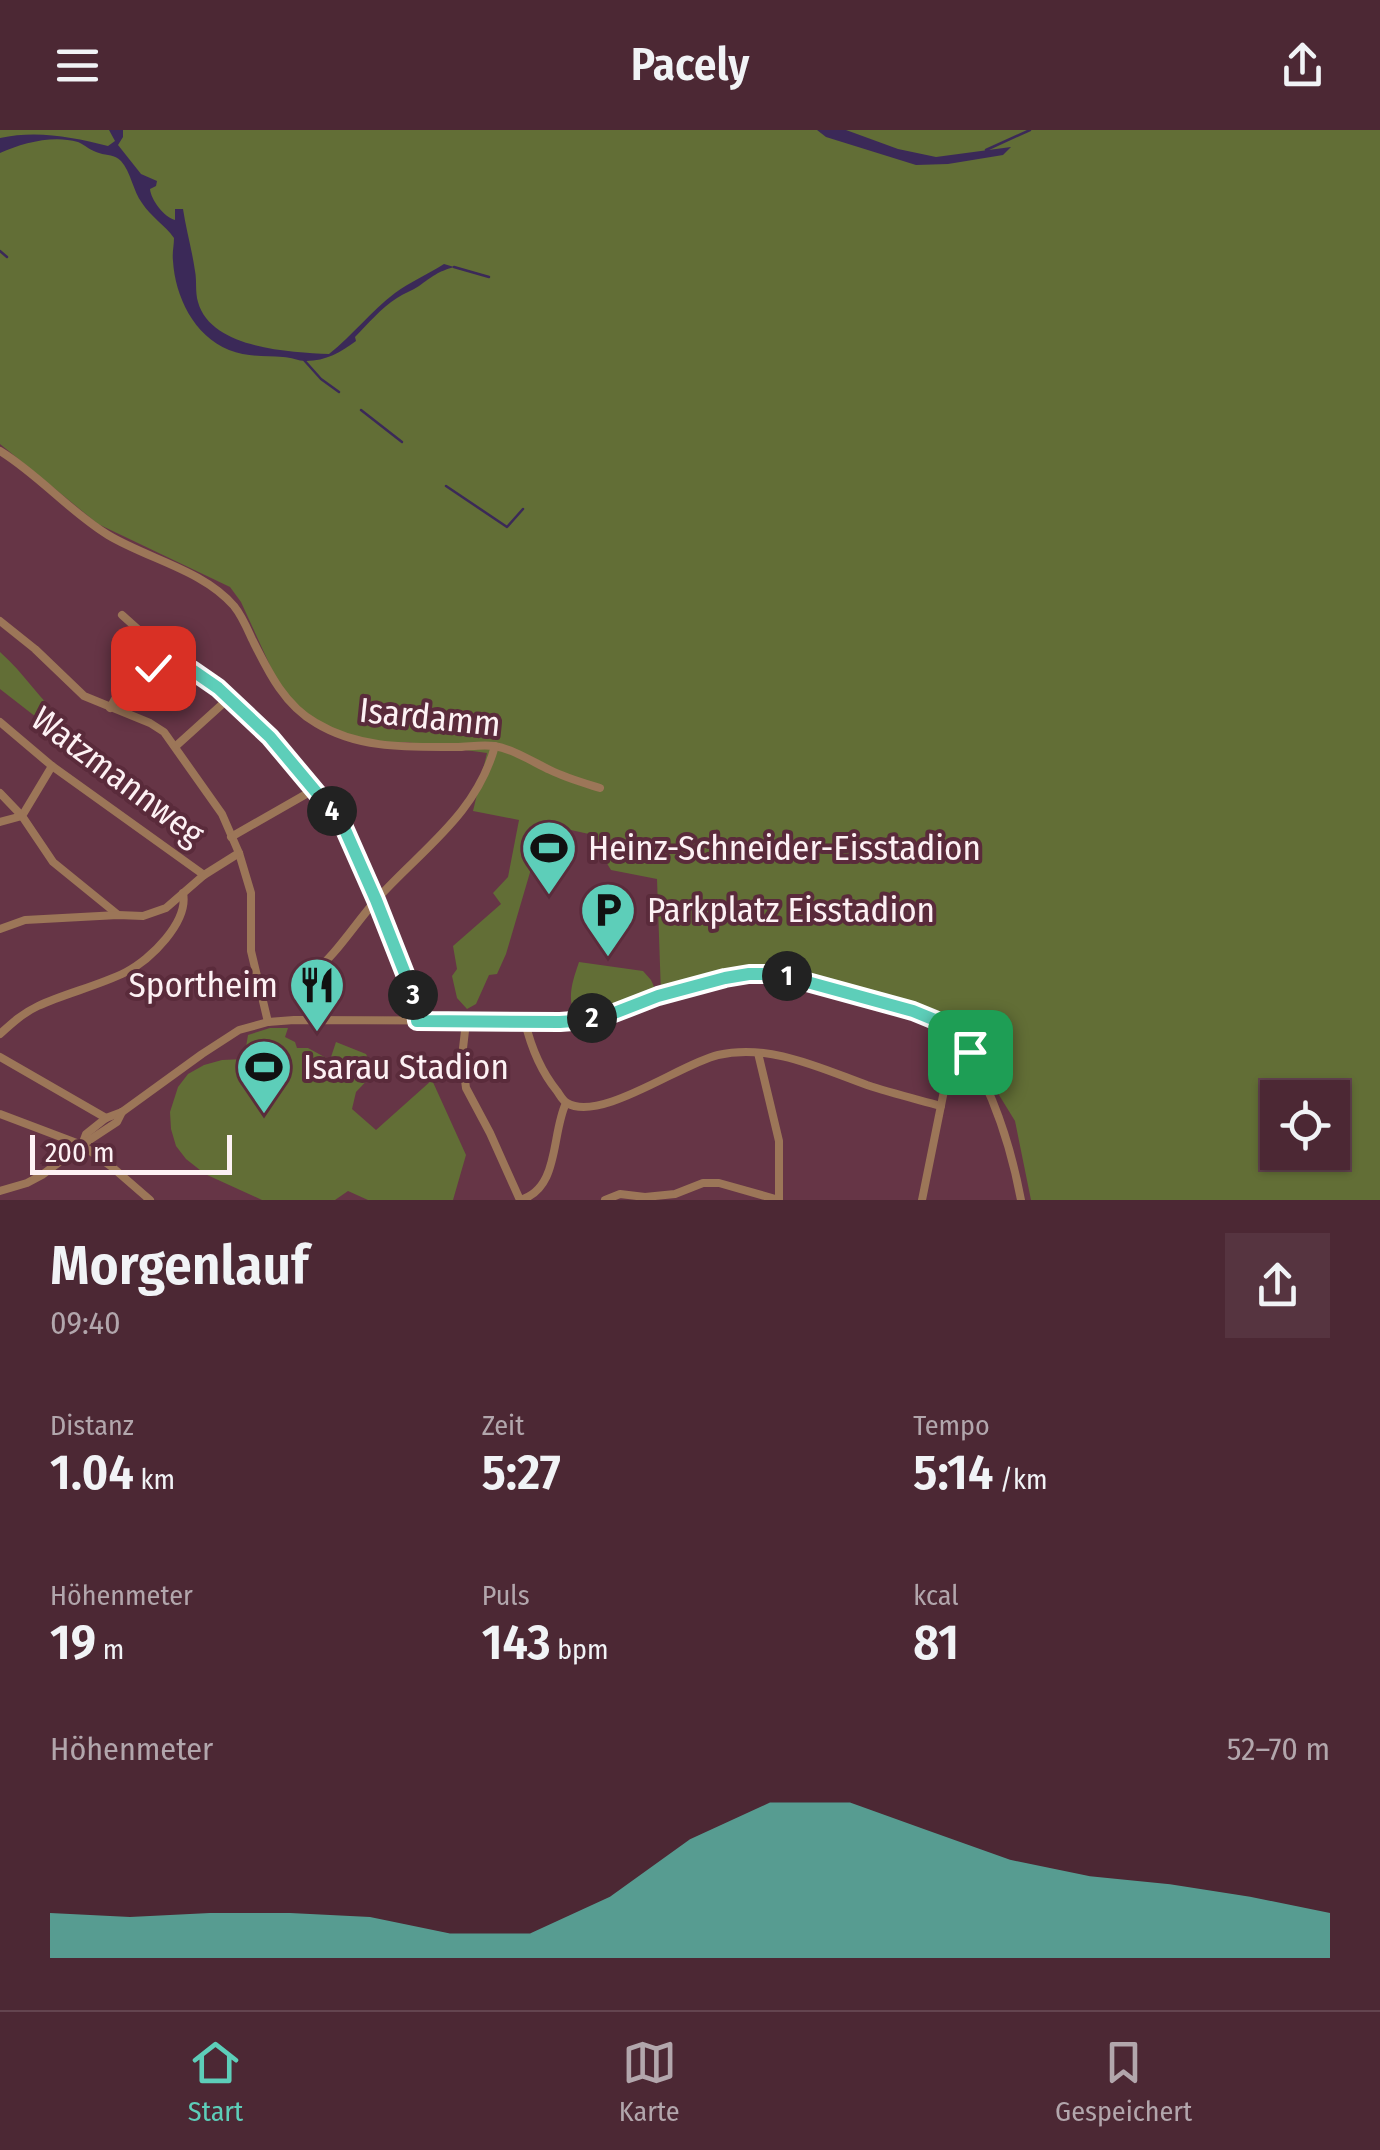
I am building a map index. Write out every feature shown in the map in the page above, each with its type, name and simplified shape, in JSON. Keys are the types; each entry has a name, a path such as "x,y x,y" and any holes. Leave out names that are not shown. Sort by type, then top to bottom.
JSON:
{"street":[{"name":"Isardamm","path":"0,451 106,534 195,576 222,595 242,618 278,686 295,708 313,722 369,744 495,746 600,788"},
{"path":"122,614 151,641 168,665"},
{"path":"0,621 36,649 84,696 164,732 222,814 250,893 251,951 268,1022"},
{"path":"110,708 120,690 134,677 168,665 192,670 205,678 270,737 342,823 416,1003 417,1021"},
{"path":"176,746 228,698"},
{"name":"Watzmannweg","path":"0,722 52,766 204,875"},
{"path":"310,976 350,936 376,900 449,828 488,772 495,746"},
{"path":"0,822 22,816 52,766"},
{"path":"231,837 315,788"},
{"path":"0,793 22,816 54,862 118,915"},
{"path":"0,929 25,920 143,916 166,908 238,852"},
{"path":"0,1034 37,1006 130,970 177,924 184,902 182,893"},
{"path":"82,1144 86,1134 106,1118 122,1112 222,1040 239,1030 268,1022 587,1020 725,978 778,974 913,1011 935,1020 955,1036 970,1052 999,1116 1021,1200"},
{"path":"466,1022 462,1057 466,1088 520,1200 531,1197 548,1178 558,1120 566,1103"},
{"path":"525,1022 536,1057 566,1103 586,1107 604,1104 700,1060 722,1054 758,1053 781,1055 941,1106"},
{"path":"922,1200 955,1036"},
{"path":"605,1200 620,1194 675,1194 720,1182 779,1200 779,1140 758,1053"},
{"path":"0,1057 106,1118"},
{"path":"0,1190 42,1175 117,1122 122,1112"},
{"path":"0,1114 82,1144 150,1200"}],"green space":[{"path":"0,130 1380,130 1380,1200 1031,1200 1015,1121 972,1051 937,1018 779,971 749,972 661,994 657,879 611,870 589,834 557,827 550,856 536,852 497,974 489,975 476,1004 467,1009 457,998 452,976 457,969 453,946 501,904 493,893 508,877 519,820 473,811 487,753 406,742 370,742 330,729 296,707 279,685 241,602 230,587 98,524 0,444"},
{"path":"0,652 66,723 54,736 0,689"},
{"path":"579,962 643,971 657,993 576,1016 571,996"},
{"name":"Isarau Stadion","path":"270,1028 288,1028 285,1037 295,1042 297,1048 308,1048 330,1060 336,1042 366,1054 375,1072 356,1092 352,1109 376,1130 432,1080 466,1155 453,1200 368,1200 348,1191 335,1200 262,1200 205,1174 186,1159 176,1146 171,1129 170,1112 178,1087 188,1074 204,1065 244,1059 248,1035"}],"shaded area":[{"path":"109,130 123,130 118,145 141,174 157,181 150,189 163,212 175,220 175,209 183,209 198,302 218,330 235,339 274,349 329,354 395,293 444,264 454,267 391,302 355,337 356,341 327,358 303,361 229,350 196,325 182,301 175,274 174,238 142,203 118,159 78,142 58,139 28,143 0,153 0,138 27,135 68,137 108,146 115,141"},
{"path":"817,130 846,130 898,149 936,157 1011,147 1003,155 916,165 826,137"}],"waterway":[{"path":"986,150 1030,130"},
{"path":"0,251 7,257"},
{"path":"454,267 489,277"},
{"path":"304,360 339,392"},
{"path":"361,410 402,442"},
{"path":"446,486 507,527 523,509"}],"place":[{"name":"Heinz-Schneider-Eisstadion","path":"549,897"},
{"name":"Parkplatz Eisstadion","path":"608,959"},
{"name":"Sportheim","path":"317,1034"},
{"name":"Isarau Stadion","path":"264,1116"}],"route":[{"path":"153,668 168,665 192,670 218,688 270,737 342,823 415,999 417,1021 587,1020 725,978 778,974 913,1011 935,1020 970,1052"}]}
